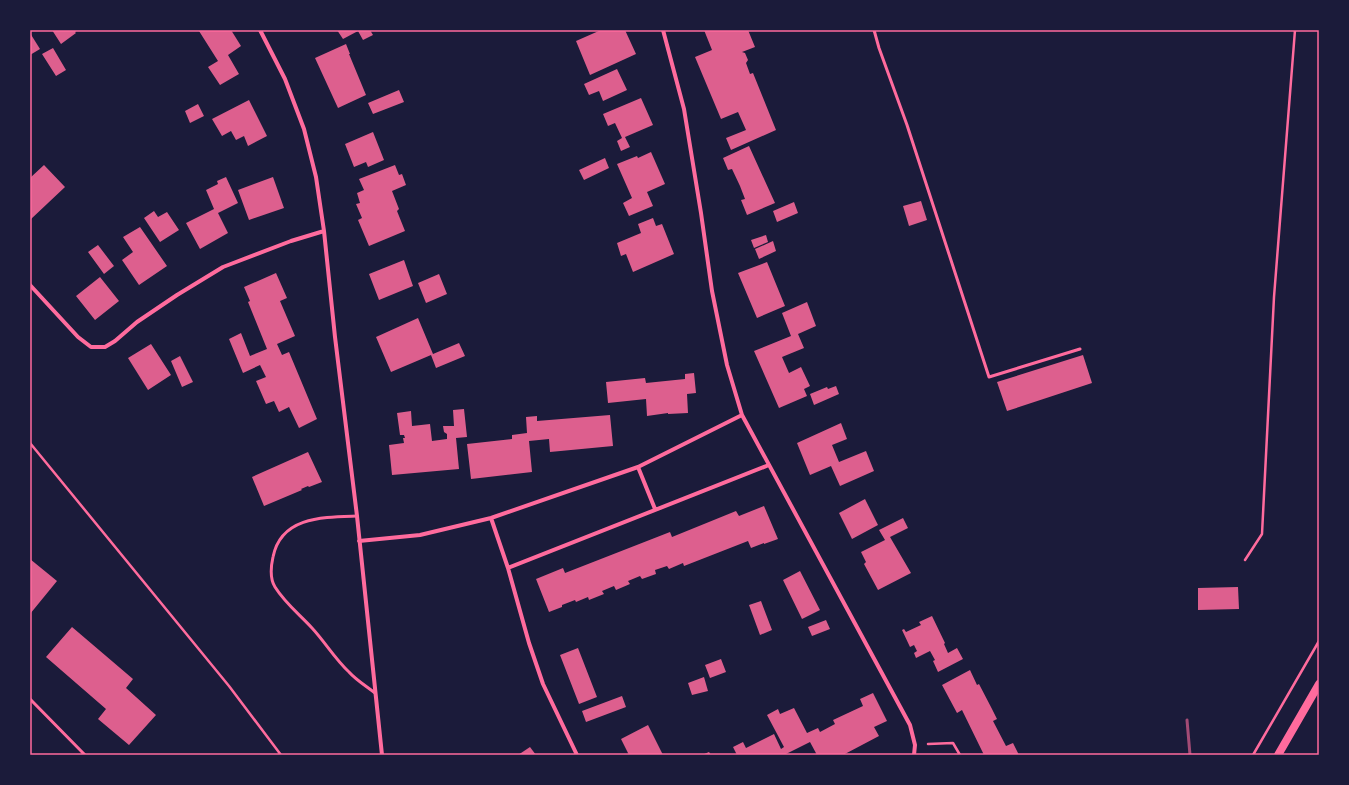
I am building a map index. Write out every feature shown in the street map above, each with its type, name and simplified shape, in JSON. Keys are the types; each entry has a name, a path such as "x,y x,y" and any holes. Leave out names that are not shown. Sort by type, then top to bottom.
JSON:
{"main road":[{"path":"1278,755 1319,684"}],"street":[{"path":"260,30 285,79 304,129 316,177 324,231 335,337 357,516 382,755"},
{"path":"664,30 684,109 712,291 727,365 742,415 910,725 915,745 914,755"},
{"path":"30,285 78,337 91,347 105,347 115,341 137,322 177,295 223,268 291,241 324,231"},
{"path":"359,541 420,535 491,518 638,467 742,415"},
{"path":"508,568 769,465"},
{"path":"638,467 655,509"},
{"path":"491,518 508,568 529,643 543,684 577,755"}],"lane":[{"path":"874,30 907,125 989,377 1080,349"},
{"path":"357,516 322,517 306,521 288,529 275,548 271,566 274,585 288,604 312,628 349,673 375,693"},
{"path":"30,699 85,755"}],"path":[{"path":"1245,560 1262,534 1274,296 1295,30"},
{"path":"30,443 229,686 281,755"},
{"path":"1253,755 1319,641"},
{"path":"915,745 953,743 960,755"}],"building":[{"path":"52,30 78,30 61,44"},
{"path":"231,30 241,46 228,55 239,74 220,85 208,67 218,61 199,31"},
{"path":"337,30 370,30 373,35 363,40 358,31 343,39"},
{"path":"601,30 625,30 636,54 590,75 576,41"},
{"path":"704,30 748,30 755,47 742,52 745,53 748,60 746,63 750,74 753,73 776,130 731,150 726,138 746,130 738,112 721,119 695,57 712,50"},
{"path":"30,33 40,49 30,55"},
{"path":"346,44 366,95 338,108 315,58"},
{"path":"53,48 66,70 56,76 42,54"},
{"path":"617,69 627,90 603,101 599,91 589,95 584,84"},
{"path":"399,90 404,102 373,114 368,103"},
{"path":"641,98 653,125 625,137 630,147 621,151 617,141 622,138 615,123 608,126 603,114"},
{"path":"249,100 267,136 248,146 244,136 236,140 231,131 222,136 212,119"},
{"path":"198,104 204,116 190,123 185,111"},
{"path":"373,132 384,160 368,167 366,162 354,167 345,144"},
{"path":"749,146 775,203 747,215 741,200 745,199 740,186 732,169 728,170 723,158"},
{"path":"651,152 665,184 647,192 653,206 629,216 623,203 632,198 617,164 637,156 638,158"},
{"path":"605,158 609,168 584,180 579,170"},
{"path":"44,165 65,187 30,220 30,178"},
{"path":"395,165 399,175 402,174 406,185 392,191 399,209 397,211 405,231 369,246 358,220 362,218 356,204 360,203 357,193 364,190 359,179"},
{"path":"226,177 238,203 218,213 228,233 200,249 186,223 214,209 206,190 218,184 217,181"},
{"path":"273,177 284,208 249,220 238,190"},
{"path":"921,201 927,220 909,226 903,206"},
{"path":"794,202 798,213 777,222 773,211"},
{"path":"154,211 158,217 167,212 179,230 160,242 144,218"},
{"path":"653,218 656,226 662,224 674,254 633,272 626,254 621,256 617,243 641,233 638,224"},
{"path":"140,227 167,266 139,285 122,260 133,252 123,237"},
{"path":"766,235 768,242 754,248 751,240"},
{"path":"773,241 776,251 759,259 755,249"},
{"path":"98,245 114,266 104,274 88,252"},
{"path":"404,260 413,286 379,300 369,274"},
{"path":"767,262 785,306 757,318 738,273"},
{"path":"276,273 287,298 280,301 295,336 277,344 282,355 289,352 317,419 299,428 289,407 279,412 274,401 266,404 256,381 266,377 260,365 243,373 229,339 241,333 250,356 267,349 248,302 250,301 244,287"},
{"path":"439,274 447,294 426,303 418,283"},
{"path":"100,277 119,301 95,320 76,296"},
{"path":"807,302 816,326 798,334 804,348 782,357 789,373 801,367 810,386 804,389 807,396 779,408 754,351 791,336 782,313"},
{"path":"418,318 433,354 459,343 465,356 436,368 431,355 391,372 376,337"},
{"path":"151,344 171,375 148,390 128,358"},
{"path":"1083,355 1092,383 1007,411 997,382"},
{"path":"180,356 193,382 182,387 171,361"},
{"path":"694,373 696,393 687,394 688,413 668,413 647,416 646,399 608,403 606,382 645,378 646,383 685,379 685,374"},
{"path":"836,386 839,394 814,405 810,394 827,387 828,389"},
{"path":"464,409 467,437 456,438 459,469 392,475 389,445 404,443 403,438 405,438 404,435 400,435 397,413 411,411 412,426 430,424 432,441 447,439 447,434 444,432 443,426 454,426 453,410"},
{"path":"610,415 613,446 550,452 549,439 529,441 532,472 471,479 467,444 512,439 512,435 527,433 526,417 537,416 537,421"},
{"path":"841,423 847,439 832,445 839,462 866,451 874,471 840,486 831,466 810,475 797,443"},
{"path":"308,452 322,482 309,487 308,486 264,506 252,477"},
{"path":"865,499 878,525 852,539 839,513"},
{"path":"764,506 778,539 751,548 748,541 684,566 683,563 669,569 667,566 655,570 656,574 642,579 640,576 628,581 630,584 616,590 614,586 602,591 604,594 589,600 588,597 576,602 575,600 549,612 536,579 563,568 565,573 670,532 672,537 736,511 739,516"},
{"path":"903,518 908,528 890,537 911,573 878,590 864,564 866,562 861,552 885,540 879,530"},
{"path":"30,559 57,581 30,614"},
{"path":"800,571 820,610 802,619 783,580"},
{"path":"1238,587 1239,609 1198,610 1198,588"},
{"path":"761,601 772,630 760,635 749,605"},
{"path":"932,616 945,643 944,644 948,653 957,648 963,659 938,672 933,661 935,660 930,651 916,658 914,653 917,651 914,645 910,647 902,630 904,629 906,632 921,625 919,622"},
{"path":"826,620 830,629 812,636 808,627"},
{"path":"72,627 133,679 126,688 156,715 129,745 98,719 106,709 46,657"},
{"path":"578,648 597,697 579,704 560,655"},
{"path":"721,659 726,672 710,678 705,665"},
{"path":"970,670 997,719 993,721 1006,746 1013,743 1019,755 984,755 962,710 957,713 942,685"},
{"path":"704,677 708,691 692,695 688,683"},
{"path":"873,693 887,721 874,727 879,736 843,755 817,755 810,742 784,755 737,755 733,747 743,742 746,748 774,734 781,749 784,747 767,715 778,709 780,714 794,708 807,733 818,728 820,732 835,724 833,720 863,706 860,699"},
{"path":"622,696 626,707 586,722 582,711"},
{"path":"648,725 663,755 629,755 621,739"},
{"path":"530,747 536,755 518,755"},
{"path":"709,752 711,755 702,755"}],"railway":[{"path":"1187,720 1190,755"}]}
